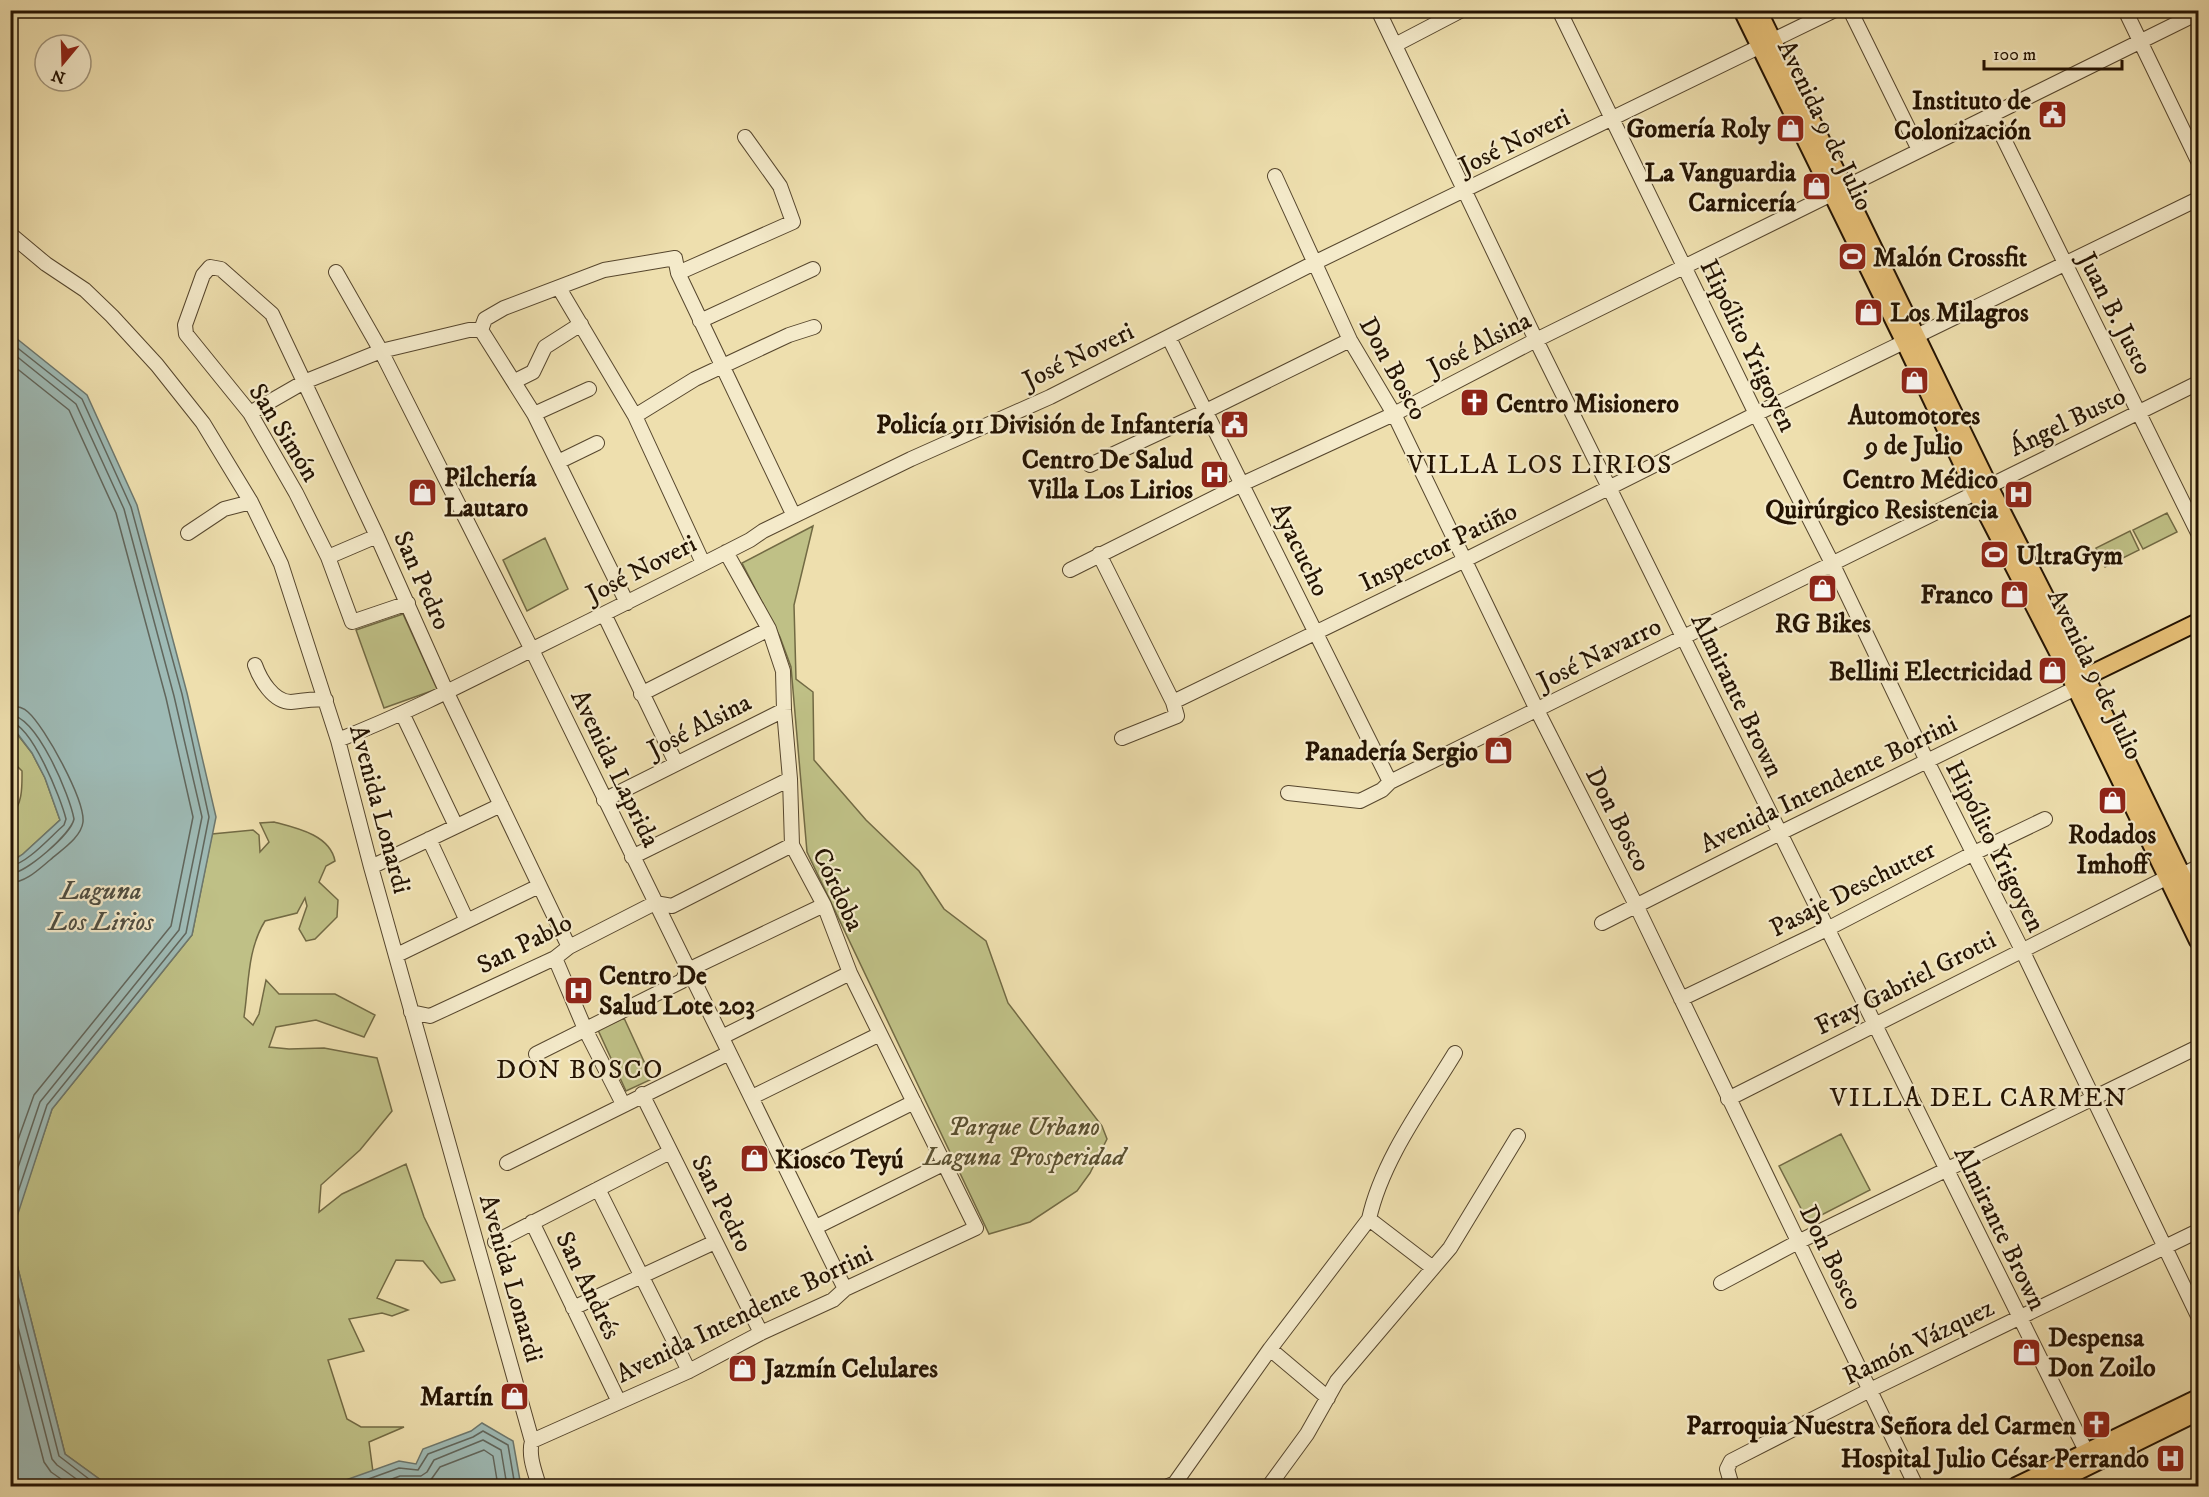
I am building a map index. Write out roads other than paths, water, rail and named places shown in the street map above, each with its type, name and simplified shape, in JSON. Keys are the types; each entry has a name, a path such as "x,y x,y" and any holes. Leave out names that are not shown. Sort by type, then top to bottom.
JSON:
{"main road":[{"name":"Avenida 9 de Julio","path":"1742,10 1766,43 1983,489 2084,683 2175,876 2199,941"},
{"name":"Avenida 9 de Julio","path":"1758,10 1766,43"},
{"path":"2084,683 2199,622"},
{"path":"2084,683 2199,634"},
{"name":"Avenida 9 de Julio","path":"2175,876 2199,908"},
{"path":"2048,1486 2089,1457 2199,1398"},
{"path":"2016,1486 2199,1412"}],"street":[{"name":"Almirante Brown","path":"1378,10 1536,340 2089,1457"},
{"path":"1395,45 1462,10"},
{"name":"Hipólito Yrigoyen","path":"1559,10 1684,268 2022,950 2199,1316"},
{"name":"José Noveri","path":"338,740 447,693 627,603 763,531 911,459 1050,397 1314,263 1465,192 1835,10"},
{"path":"1850,10 1919,150"},
{"path":"2125,10 2199,161"},
{"name":"José Alsina","path":"1070,570 1242,484 1394,414 1536,340 2199,13"},
{"name":"Juan B. Justo","path":"1992,115 2199,533"},
{"path":"678,273 793,222 780,186 745,137"},
{"name":"Don Bosco","path":"1275,176 1350,340 1394,414 1537,710 1636,905 1916,1486"},
{"name":"Inspector Patiño","path":"1173,702 1465,560 1756,414 2199,199"},
{"name":"Avenida Lonardi","path":"10,234 46,264 85,290 158,365 203,423 251,502 281,564 338,740 411,1012 532,1441 530,1448 539,1486"},
{"path":"481,330 485,319 504,308 604,270 675,258 678,273 721,368 794,516"},
{"name":"San Pedro","path":"203,275 210,267 221,269 272,314 408,603 447,693 569,947"},
{"path":"700,321 813,268"},
{"name":"Avenida Laprida","path":"336,272 381,351 532,650 845,1288"},
{"name":"San Simón","path":"203,275 185,325 186,334 250,412 296,493 328,557 352,622 408,603"},
{"path":"559,288 635,416 703,563"},
{"path":"514,381 533,372 545,347 581,324"},
{"path":"635,416 695,379 789,335 814,327"},
{"path":"250,412 304,382 381,351 469,330 481,330"},
{"path":"481,330 534,414 627,603"},
{"name":"Ayacucho","path":"1169,338 1390,782"},
{"path":"1090,465 1350,340"},
{"name":"Ángel Busto","path":"1983,489 2199,383"},
{"path":"534,414 589,389"},
{"path":"558,462 597,443"},
{"name":"José Navarro","path":"1288,793 1360,801 1382,790 1390,782 1983,489"},
{"path":"188,533 224,509 251,502"},
{"path":"328,557 377,536"},
{"name":"Córdoba","path":"726,552 769,629 783,671 792,845 824,905 850,973 976,1228"},
{"path":"1099,554 1173,702 1177,716 1122,738"},
{"path":"604,614 676,764"},
{"path":"641,694 769,629"},
{"path":"255,665 261,682 282,700 288,702 318,698 326,700"},
{"name":"Avenida Intendente Borrini","path":"1602,923 2084,683"},
{"name":"José Alsina","path":"604,800 784,710"},
{"path":"402,713 456,826"},
{"path":"632,857 790,778"},
{"path":"371,867 501,805"},
{"name":"Pasaje Deschutter","path":"1681,999 1829,928 2045,819"},
{"path":"429,839 467,921"},
{"path":"655,903 672,906 792,845"},
{"name":"Fray Gabriel Grotti","path":"1728,1099 2022,950 2175,876 2199,867"},
{"path":"397,955 539,886"},
{"name":"San Pablo","path":"411,1012 430,1016 555,958 569,947 655,903"},
{"path":"536,1054 681,981 688,970 824,905"},
{"path":"555,958 585,1029 623,1104"},
{"path":"722,1036 850,973"},
{"path":"752,1097 880,1034"},
{"path":"1721,1283 1945,1169 2199,1047"},
{"path":"507,1163 642,1094 729,1053"},
{"path":"1168,1486 1175,1483 1270,1349 1370,1219 1374,1197 1392,1158 1455,1053"},
{"name":"San Pedro","path":"642,1094 761,1333"},
{"path":"786,1166 914,1102"},
{"path":"1269,1486 1307,1434 1338,1381 1450,1248 1518,1136"},
{"path":"495,1242 670,1152"},
{"path":"816,1227 945,1163"},
{"path":"598,1189 689,1371"},
{"path":"1370,1219 1433,1268"},
{"name":"San Andrés","path":"532,1222 619,1402"},
{"name":"Avenida Intendente Borrini","path":"532,1441 689,1371 761,1333 833,1300 845,1288 976,1228"},
{"name":"Ramón Vázquez","path":"1732,1486 1726,1469 1731,1461 1870,1390 2199,1231"},
{"path":"573,1308 715,1242"},
{"path":"1270,1349 1328,1398"}],"water":[{"name":"Laguna Los Lirios","path":"11,334 87,395 137,505 187,693 216,817 192,935 52,1109 11,1235 11,862 60,820 45,778 32,753 11,725"},
{"path":"11,1241 65,1454 109,1486 11,1486"},
{"path":"482,1423 513,1441 521,1486 329,1486 399,1461 416,1464 423,1449 471,1431"}],"place":[{"name":"Instituto de Colonización","path":"2052,115"},
{"name":"Gomería Roly","path":"1791,128"},
{"name":"La Vanguardia Carnicería","path":"1817,187"},
{"name":"Malón Crossfit","path":"1852,257"},
{"name":"Los Milagros","path":"1869,312"},
{"name":"Automotores 9 de Julio","path":"1914,381"},
{"name":"Centro Misionero","path":"1475,403"},
{"name":"Policía 911 División de Infantería","path":"1235,424"},
{"name":"Centro De Salud Villa Los Lirios","path":"1214,474"},
{"name":"Pilchería Lautaro","path":"423,492"},
{"name":"Centro Médico Quirúrgico Resistencia","path":"2019,494"},
{"name":"UltraGym","path":"1995,555"},
{"name":"RG Bikes","path":"1823,589"},
{"name":"Franco","path":"2014,594"},
{"name":"Bellini Electricidad","path":"2053,671"},
{"name":"Panadería Sergio","path":"1499,751"},
{"name":"Rodados Imhoff","path":"2112,800"},
{"name":"Centro De Salud Lote 203","path":"578,990"},
{"name":"Kiosco Teyú","path":"754,1159"},
{"name":"Despensa Don Zoilo","path":"2027,1352"},
{"name":"Jazmín Celulares","path":"743,1368"},
{"name":"Martín","path":"514,1396"},
{"name":"Parroquia Nuestra Señora del Carmen","path":"2097,1425"},
{"name":"Hospital Julio César Perrando","path":"2170,1458"}],"district":[{"name":"VILLA LOS LIRIOS","path":"1540,464"},
{"name":"DON BOSCO","path":"580,1069"},
{"name":"VILLA DEL CARMEN","path":"1979,1097"}],"park label":[{"name":"Parque Urbano Laguna Prosperidad","path":"1024,1141"}]}
